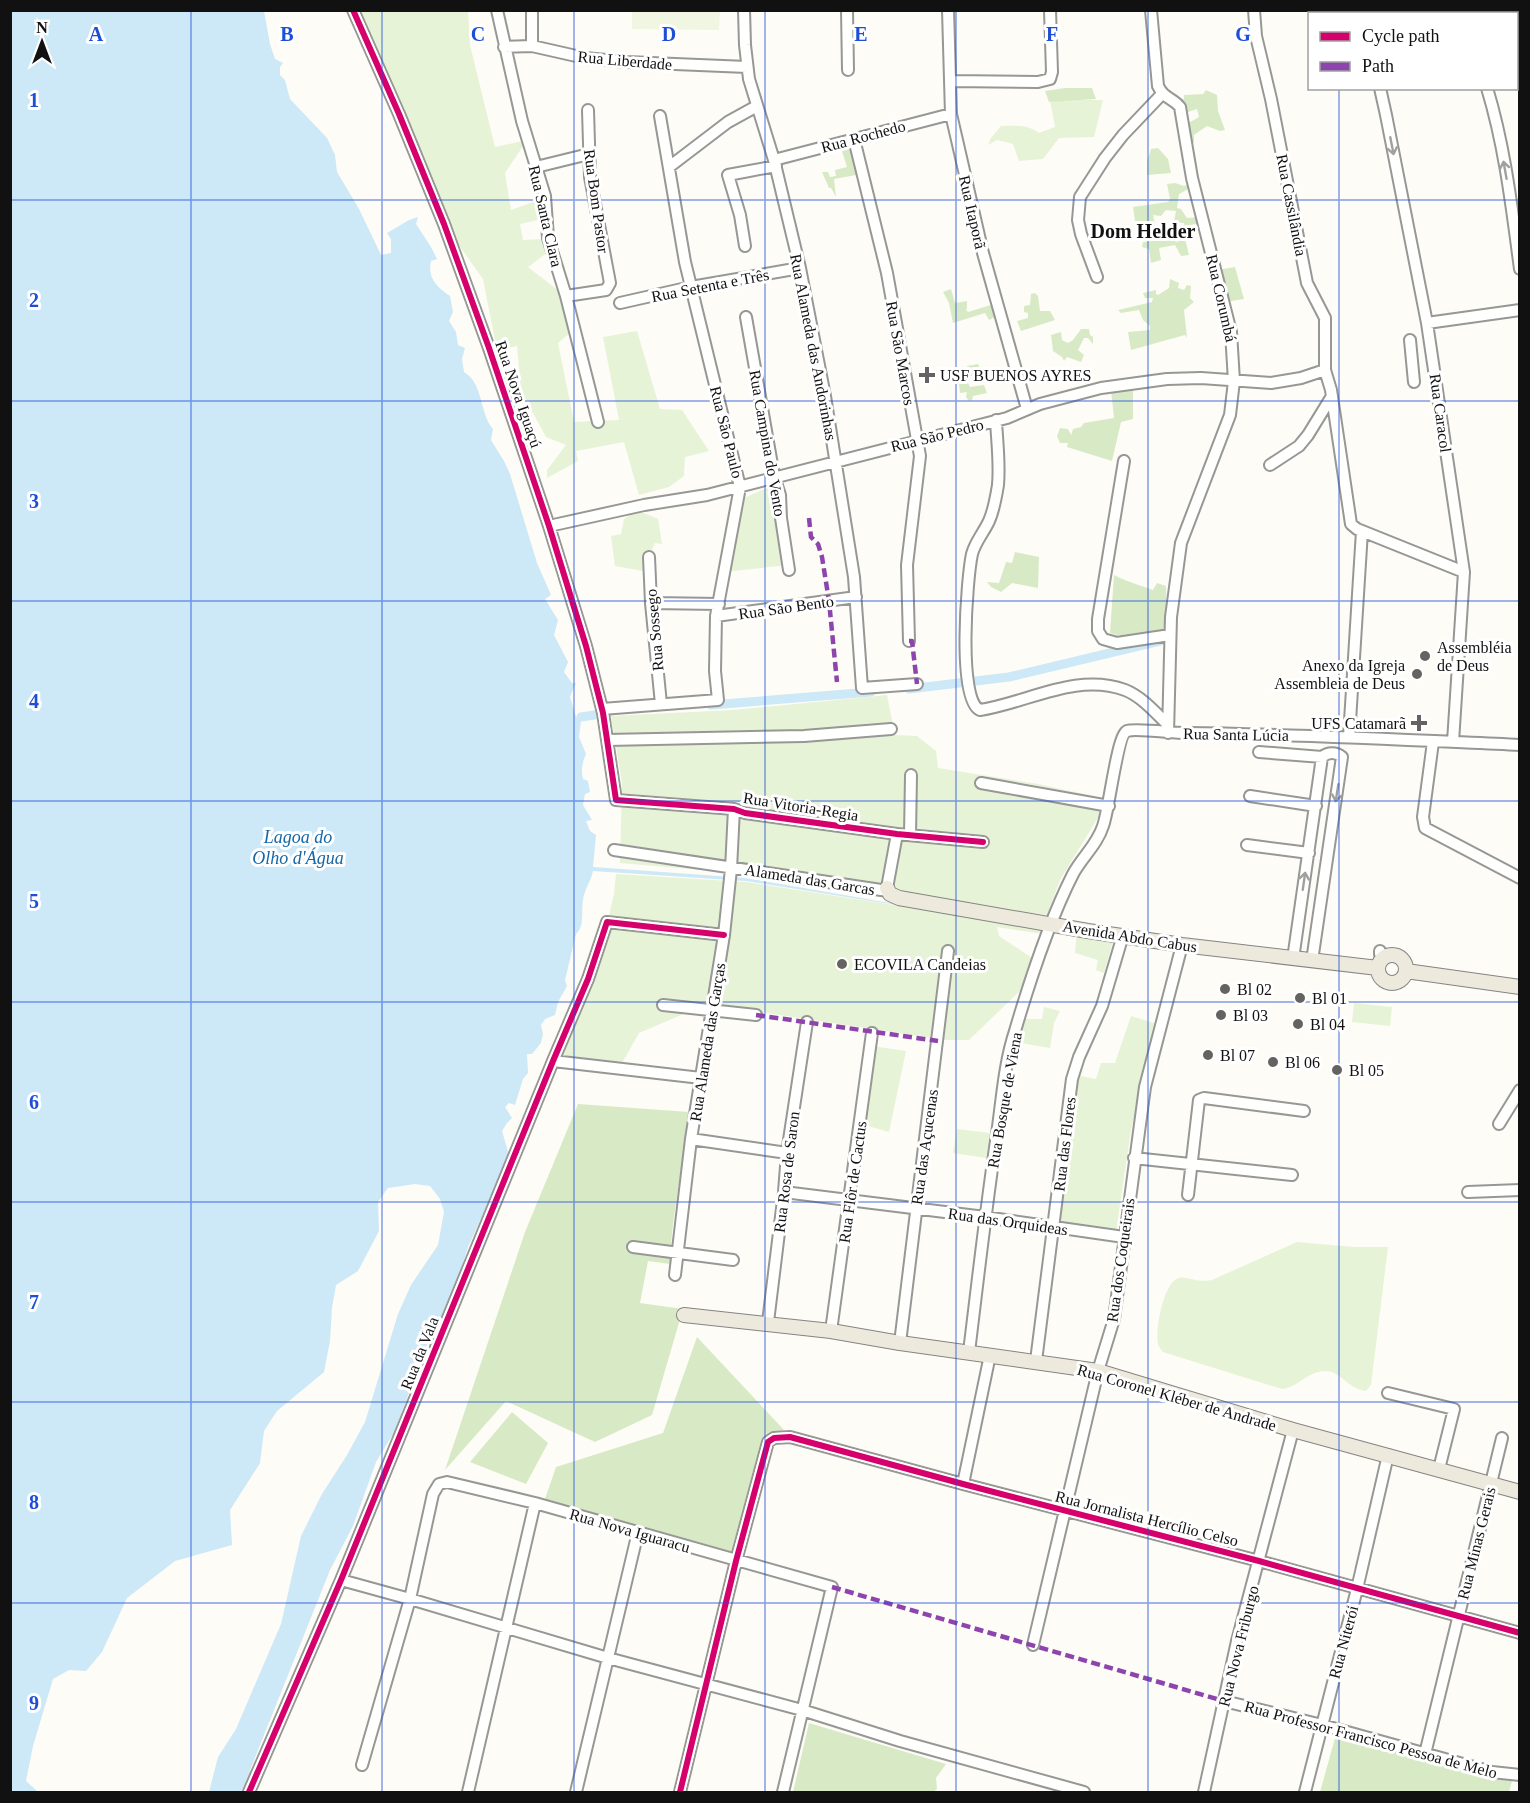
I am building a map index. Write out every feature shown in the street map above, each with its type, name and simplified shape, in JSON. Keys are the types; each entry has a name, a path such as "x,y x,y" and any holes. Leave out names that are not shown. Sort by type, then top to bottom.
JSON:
{"main road":[{"name":"Avenida Abdo Cabus","path":"887,890 899,898 1182,945 1312,961 1381,959"},
{"path":"1394,955 1402,959 1406,971 1401,979 1393,982 1384,980 1381,959 1394,955"},
{"path":"1406,971 1520,987"},
{"name":"Rua Coronel Kléber de Andrade","path":"684,1315 768,1322 1098,1371 1293,1430 1520,1492"}],"street":[{"name":"Rua Nova Iguaçú","path":"353,10 444,224 549,526 577,613 602,709 616,800"},
{"name":"Rua Santa Clara","path":"497,10 522,121 545,196 549,238 598,422"},
{"path":"532,10 532,46"},
{"name":"Rua Alameda das Andorinhas","path":"744,10 747,68 775,163 800,268 825,396 856,597 862,688 916,684"},
{"path":"847,10 848,70"},
{"name":"Rua Itaporã","path":"948,10 951,114 982,253 1027,409"},
{"path":"950,81 1038,82 1050,79 1052,72 1050,10"},
{"path":"1097,277 1078,220 1080,197 1123,135 1162,94 1155,63 1151,10"},
{"name":"Rua Cassilândia","path":"1254,10 1256,36 1271,99 1307,283 1325,318 1325,370 1332,396 1350,520 1353,527 1362,531"},
{"name":"Rua Liberdade","path":"504,47 532,46 585,58 747,68"},
{"name":"Rua Caracol","path":"1380,90 1427,323 1464,572 1453,742"},
{"path":"1488,90 1496,117 1517,221 1520,269"},
{"name":"Rua Corumbá","path":"1162,94 1180,107 1192,177 1231,332 1234,381 1230,415 1181,543 1170,635 1168,729"},
{"path":"669,167 728,122 757,106"},
{"name":"Rua Bom Pastor","path":"566,296 606,290 610,286 593,199 588,110"},
{"name":"Rua Rochedo","path":"745,246 740,215 729,175 951,114"},
{"name":"Rua São Paulo","path":"660,116 691,287 740,487 716,616 718,699 661,704"},
{"name":"Rua São Marcos","path":"854,139 887,273 920,456 906,565 909,641"},
{"path":"536,167 589,154"},
{"name":"Rua Setenta e Três","path":"620,303 691,287 800,268"},
{"path":"1427,323 1520,310"},
{"name":"Rua Campina do Vento","path":"746,317 774,476 780,495 789,570"},
{"path":"1410,340 1414,382"},
{"name":"Rua São Pedro","path":"549,526 740,487 774,476 996,420 1101,388 1167,379 1201,378 1271,383 1301,378 1325,370"},
{"path":"1270,465 1299,446 1332,396"},
{"path":"996,420 998,486 993,511 973,551 968,574 965,659 967,683 973,705 980,710 1064,688 1086,685 1108,686 1126,690 1134,695 1168,729"},
{"path":"1124,461 1098,619 1098,631 1103,639 1117,643 1170,635"},
{"path":"1349,737 1362,531 1464,572"},
{"name":"Rua Sossego","path":"649,557 661,704"},
{"name":"Rua São Bento","path":"716,616 856,597"},
{"path":"651,603 719,604"},
{"path":"602,709 661,704"},
{"path":"607,740 804,736 891,729"},
{"name":"Rua Santa Lúcia","path":"1168,729 1520,745"},
{"name":"Rua Bosque de Viena","path":"969,1352 985,1216 1011,1043 1052,924 1074,872 1099,836 1109,806 1119,745 1123,735 1127,731 1168,729"},
{"path":"1433,742 1423,817 1425,828 1520,878"},
{"path":"1259,752 1322,757 1326,754 1338,754 1342,757 1312,961"},
{"path":"1293,959 1322,757"},
{"path":"909,835 911,775"},
{"path":"981,783 1109,806"},
{"path":"1250,796 1316,806"},
{"name":"Rua Vitoria-Regia","path":"616,800 734,809 745,813 897,834 982,842"},
{"name":"Rua Alameda das Garças","path":"675,1275 691,1140 724,935 731,873 734,809"},
{"path":"887,890 897,834"},
{"path":"1248,845 1309,853"},
{"name":"Alameda das Garcas","path":"614,850 731,873 887,890"},
{"name":"Rua da Vala","path":"249,1792 341,1580 588,978 607,922 724,935"},
{"name":"Rua das Flores","path":"1036,1361 1072,1079 1079,1057 1102,1006 1123,935"},
{"name":"Rua dos Coqueirais","path":"1033,1645 1098,1371 1114,1319 1148,1068 1182,945"},
{"name":"Rua das Açucenas","path":"900,1343 948,951"},
{"path":"663,1005 756,1015"},
{"name":"Rua Rosa de Saron","path":"768,1322 787,1153 807,1022"},
{"name":"Rua Flôr de Cactus","path":"831,1331 872,1033"},
{"path":"553,1061 701,1078"},
{"path":"1498,1124 1520,1090"},
{"path":"1188,1195 1198,1100 1204,1098 1304,1111"},
{"path":"691,1140 787,1153"},
{"path":"1134,1158 1292,1175"},
{"path":"1468,1192 1520,1190"},
{"name":"Rua das Orquideas","path":"784,1192 985,1216 1124,1237"},
{"path":"633,1247 733,1260"},
{"path":"963,1484 990,1355"},
{"path":"1388,1393 1454,1409 1439,1469"},
{"name":"Rua Nova Friburgo","path":"1204,1792 1224,1701 1293,1430"},
{"name":"Rua Jornalista Hercílio Celso","path":"736,1561 768,1442 774,1438 790,1437 1259,1561 1520,1633"},
{"name":"Rua Minas Gerais","path":"1425,1754 1502,1438"},
{"name":"Rua Niterói","path":"1305,1792 1357,1589 1388,1455"},
{"name":"Rua Nova Iguaracu","path":"410,1599 433,1494 439,1484 447,1482 535,1503 638,1532 832,1587 802,1710"},
{"path":"468,1792 535,1503"},
{"path":"576,1792 638,1532"},
{"path":"680,1792 736,1561"},
{"path":"341,1580 608,1659 802,1710 900,1741 1084,1792"},
{"path":"362,1765 410,1599"},
{"name":"Rua Professor Francisco Pessoa de Melo","path":"1224,1701 1322,1725 1492,1772 1520,1775"},
{"path":"783,1792 802,1710"}],"green space":[{"path":"359,11 468,11 470,45 495,147 527,140 505,173 511,210 539,200 546,218 520,224 523,240 544,239 548,252 528,267 559,291 571,332 558,343 574,422 619,420 603,337 637,331 660,409 682,410 709,451 685,457 684,476 669,487 639,495 624,442 576,451 578,461 547,478 547,470 566,445 546,437 521,391 517,346 497,351 483,279 453,237 382,61"},
{"path":"632,11 720,11 719,30 632,29"},
{"path":"1092,88 1096,99 1049,102 1045,91"},
{"path":"1206,90 1217,95 1218,111 1225,130 1220,131 1207,126 1194,135 1194,142 1189,150 1185,125 1199,117 1197,109 1185,113 1179,100 1184,99 1184,95 1203,94"},
{"path":"1050,100 1103,100 1094,137 1059,138 1043,159 1019,161 1013,144 997,140 988,145 1001,126 1025,127 1039,133 1055,127"},
{"path":"851,142 856,175 834,179 836,197 822,172 828,172 830,177 836,176 835,170 847,167 840,145"},
{"path":"1158,148 1168,159 1171,173 1147,175 1147,162 1151,149"},
{"path":"1175,183 1184,186 1189,184 1190,188 1179,194 1177,208 1181,209 1187,218 1200,217 1202,223 1190,225 1191,233 1185,232 1184,223 1174,222 1176,211 1166,210 1161,216 1153,215 1156,229 1141,226 1135,221 1133,207 1168,202 1170,199 1167,184"},
{"path":"1174,239 1176,242 1185,239 1189,255 1181,256 1175,245 1159,248 1161,260 1151,263 1149,249 1142,247 1143,242"},
{"path":"1235,267 1244,299 1225,302 1217,270"},
{"path":"1170,279 1179,283 1178,288 1184,290 1187,285 1191,286 1190,298 1194,302 1184,310 1187,338 1185,335 1131,350 1128,332 1150,330 1150,326 1143,320 1139,310 1121,313 1118,310 1152,302 1153,298 1145,298 1143,293 1156,290 1158,295 1169,288"},
{"path":"951,289 955,303 967,301 966,310 968,312 991,305 995,317 989,320 985,313 953,323 949,303 943,292"},
{"path":"1035,293 1038,296 1040,311 1050,311 1055,320 1021,331 1017,321 1028,318 1028,313 1024,312 1024,306 1030,305 1031,294"},
{"path":"1081,329 1089,329 1093,337 1093,344 1088,338 1084,338 1078,350 1084,355 1081,362 1067,357 1064,361 1053,351 1051,335 1061,332 1062,340 1068,343"},
{"path":"978,364 981,371 966,379 970,387 984,385 987,393 973,396 969,401 966,397 967,392 960,393 958,376 969,374 967,366"},
{"path":"1133,387 1133,419 1121,422 1112,461 1067,447 1068,443 1060,443 1057,436 1060,428 1068,429 1071,435 1073,429 1081,427 1084,423 1114,418 1111,390"},
{"path":"773,485 788,565 724,572 740,500"},
{"path":"637,510 658,519 662,544 655,543 643,571 615,566 611,536 621,534 624,519"},
{"path":"1015,552 1039,557 1038,588 1012,583 1001,592 987,582 999,583 1006,562 1012,563"},
{"path":"1114,575 1153,590 1157,583 1166,586 1167,625 1157,635 1120,636 1110,633"},
{"path":"887,695 895,735 917,736 936,751 938,768 1038,784 1103,798 1099,816 1060,880 1047,915 726,872 620,863 622,783 611,716 733,710"},
{"path":"616,874 746,882 1043,928 1043,934 997,927 999,936 1034,959 1022,989 969,1040 944,1040 707,1004 639,1033 622,1063 563,1055 596,972 614,894"},
{"path":"1077,931 1114,937 1104,973 1096,970 1098,960 1075,953"},
{"path":"1354,1003 1392,1007 1390,1026 1352,1022"},
{"path":"1044,1007 1060,1011 1054,1023 1050,1048 1020,1043 1018,1053 1011,1053 1020,1019 1042,1019"},
{"path":"1131,1016 1157,1024 1131,1130 1116,1232 1060,1223 1076,1075 1096,1079 1101,1063 1115,1063"},
{"path":"872,1046 906,1051 889,1132 861,1124"},
{"path":"578,1104 689,1112 670,1264 648,1261 640,1303 683,1309 652,1415 595,1442 506,1401 445,1470 525,1232"},
{"path":"957,1129 990,1133 986,1158 953,1153"},
{"path":"1297,1242 1354,1247 1388,1247 1371,1385 1366,1391 1360,1390 1336,1374 1325,1371 1313,1374 1282,1389 1163,1352 1159,1347 1157,1338 1161,1308 1173,1281 1179,1278 1212,1280"},
{"path":"697,1337 784,1430 763,1438 733,1552 545,1499 556,1467 663,1433"},
{"path":"512,1412 548,1443 526,1484 470,1462"},
{"path":"809,1723 946,1764 936,1778 937,1789 933,1792 793,1792"},
{"path":"1335,1738 1512,1781 1509,1792 1320,1792"}],"water":[{"name":"Lagoa do Olho d'Água","path":"11,11 264,11 270,44 275,59 283,63 280,67 280,75 285,80 290,99 327,138 335,155 337,172 359,209 381,255 391,253 391,239 387,233 418,217 416,224 437,259 431,261 432,277 437,285 450,296 453,312 449,321 456,332 458,345 465,348 462,359 464,372 475,384 485,415 493,429 491,440 510,474 537,563 551,595 545,599 558,620 554,635 568,662 564,672 572,683 576,683 570,697 576,717 581,721 579,737 586,754 582,776 588,781 590,792 585,794 583,805 592,820 586,821 590,831 596,835 593,867 746,878 959,915 746,881 593,871 582,904 582,923 576,934 565,980 567,986 558,1002 555,1015 545,1019 541,1025 543,1034 541,1043 532,1054 527,1054 528,1073 523,1079 515,1105 509,1103 505,1107 512,1118 502,1131 509,1155 496,1191 468,1247 454,1291 424,1351 421,1373 410,1390 395,1431 376,1462 353,1526 330,1570 250,1770 254,1778 250,1787 241,1792 209,1792 218,1757 236,1729 281,1624 301,1536 322,1494 365,1422 398,1314 411,1285 438,1245 444,1212 440,1199 430,1186 415,1184 388,1188 378,1202 379,1231 358,1271 336,1285 324,1372 277,1411 264,1431 260,1463 230,1510 232,1545 175,1561 127,1598 102,1652 86,1671 69,1670 53,1679 33,1746 26,1781 38,1792 11,1792"}],"waterway":[{"path":"909,689 1009,677 1160,641"},
{"path":"711,705 871,692"},
{"path":"581,717 608,713"}],"marked path":[{"path":"809,518 811,537 818,544 822,557 837,682"},
{"path":"909,641 912,641 917,684"},
{"path":"756,1015 938,1041"},
{"path":"832,1587 1224,1701"}],"cycle path":[{"path":"353,10 444,224 549,526 586,646 603,713 616,800 734,809 745,813 897,834 983,842"},
{"path":"249,1792 341,1580 588,979 607,922 724,935"},
{"path":"680,1792 736,1561 768,1442 774,1438 790,1437 1259,1561 1520,1633"}],"place":[{"name":"USF BUENOS AYRES","path":"927,375"},
{"name":"Assembléia de Deus","path":"1425,656"},
{"name":"Anexo da Igreja Assembleia de Deus","path":"1417,674"},
{"name":"UFS Catamarã","path":"1419,723"},
{"name":"ECOVILA Candeias","path":"842,964"},
{"name":"Bl 02","path":"1225,989"},
{"name":"Bl 01","path":"1300,998"},
{"name":"Bl 03","path":"1221,1015"},
{"name":"Bl 04","path":"1298,1024"},
{"name":"Bl 07","path":"1208,1055"},
{"name":"Bl 06","path":"1273,1062"},
{"name":"Bl 05","path":"1337,1070"}],"district":[{"name":"Dom Helder","path":"1143,231"}]}
